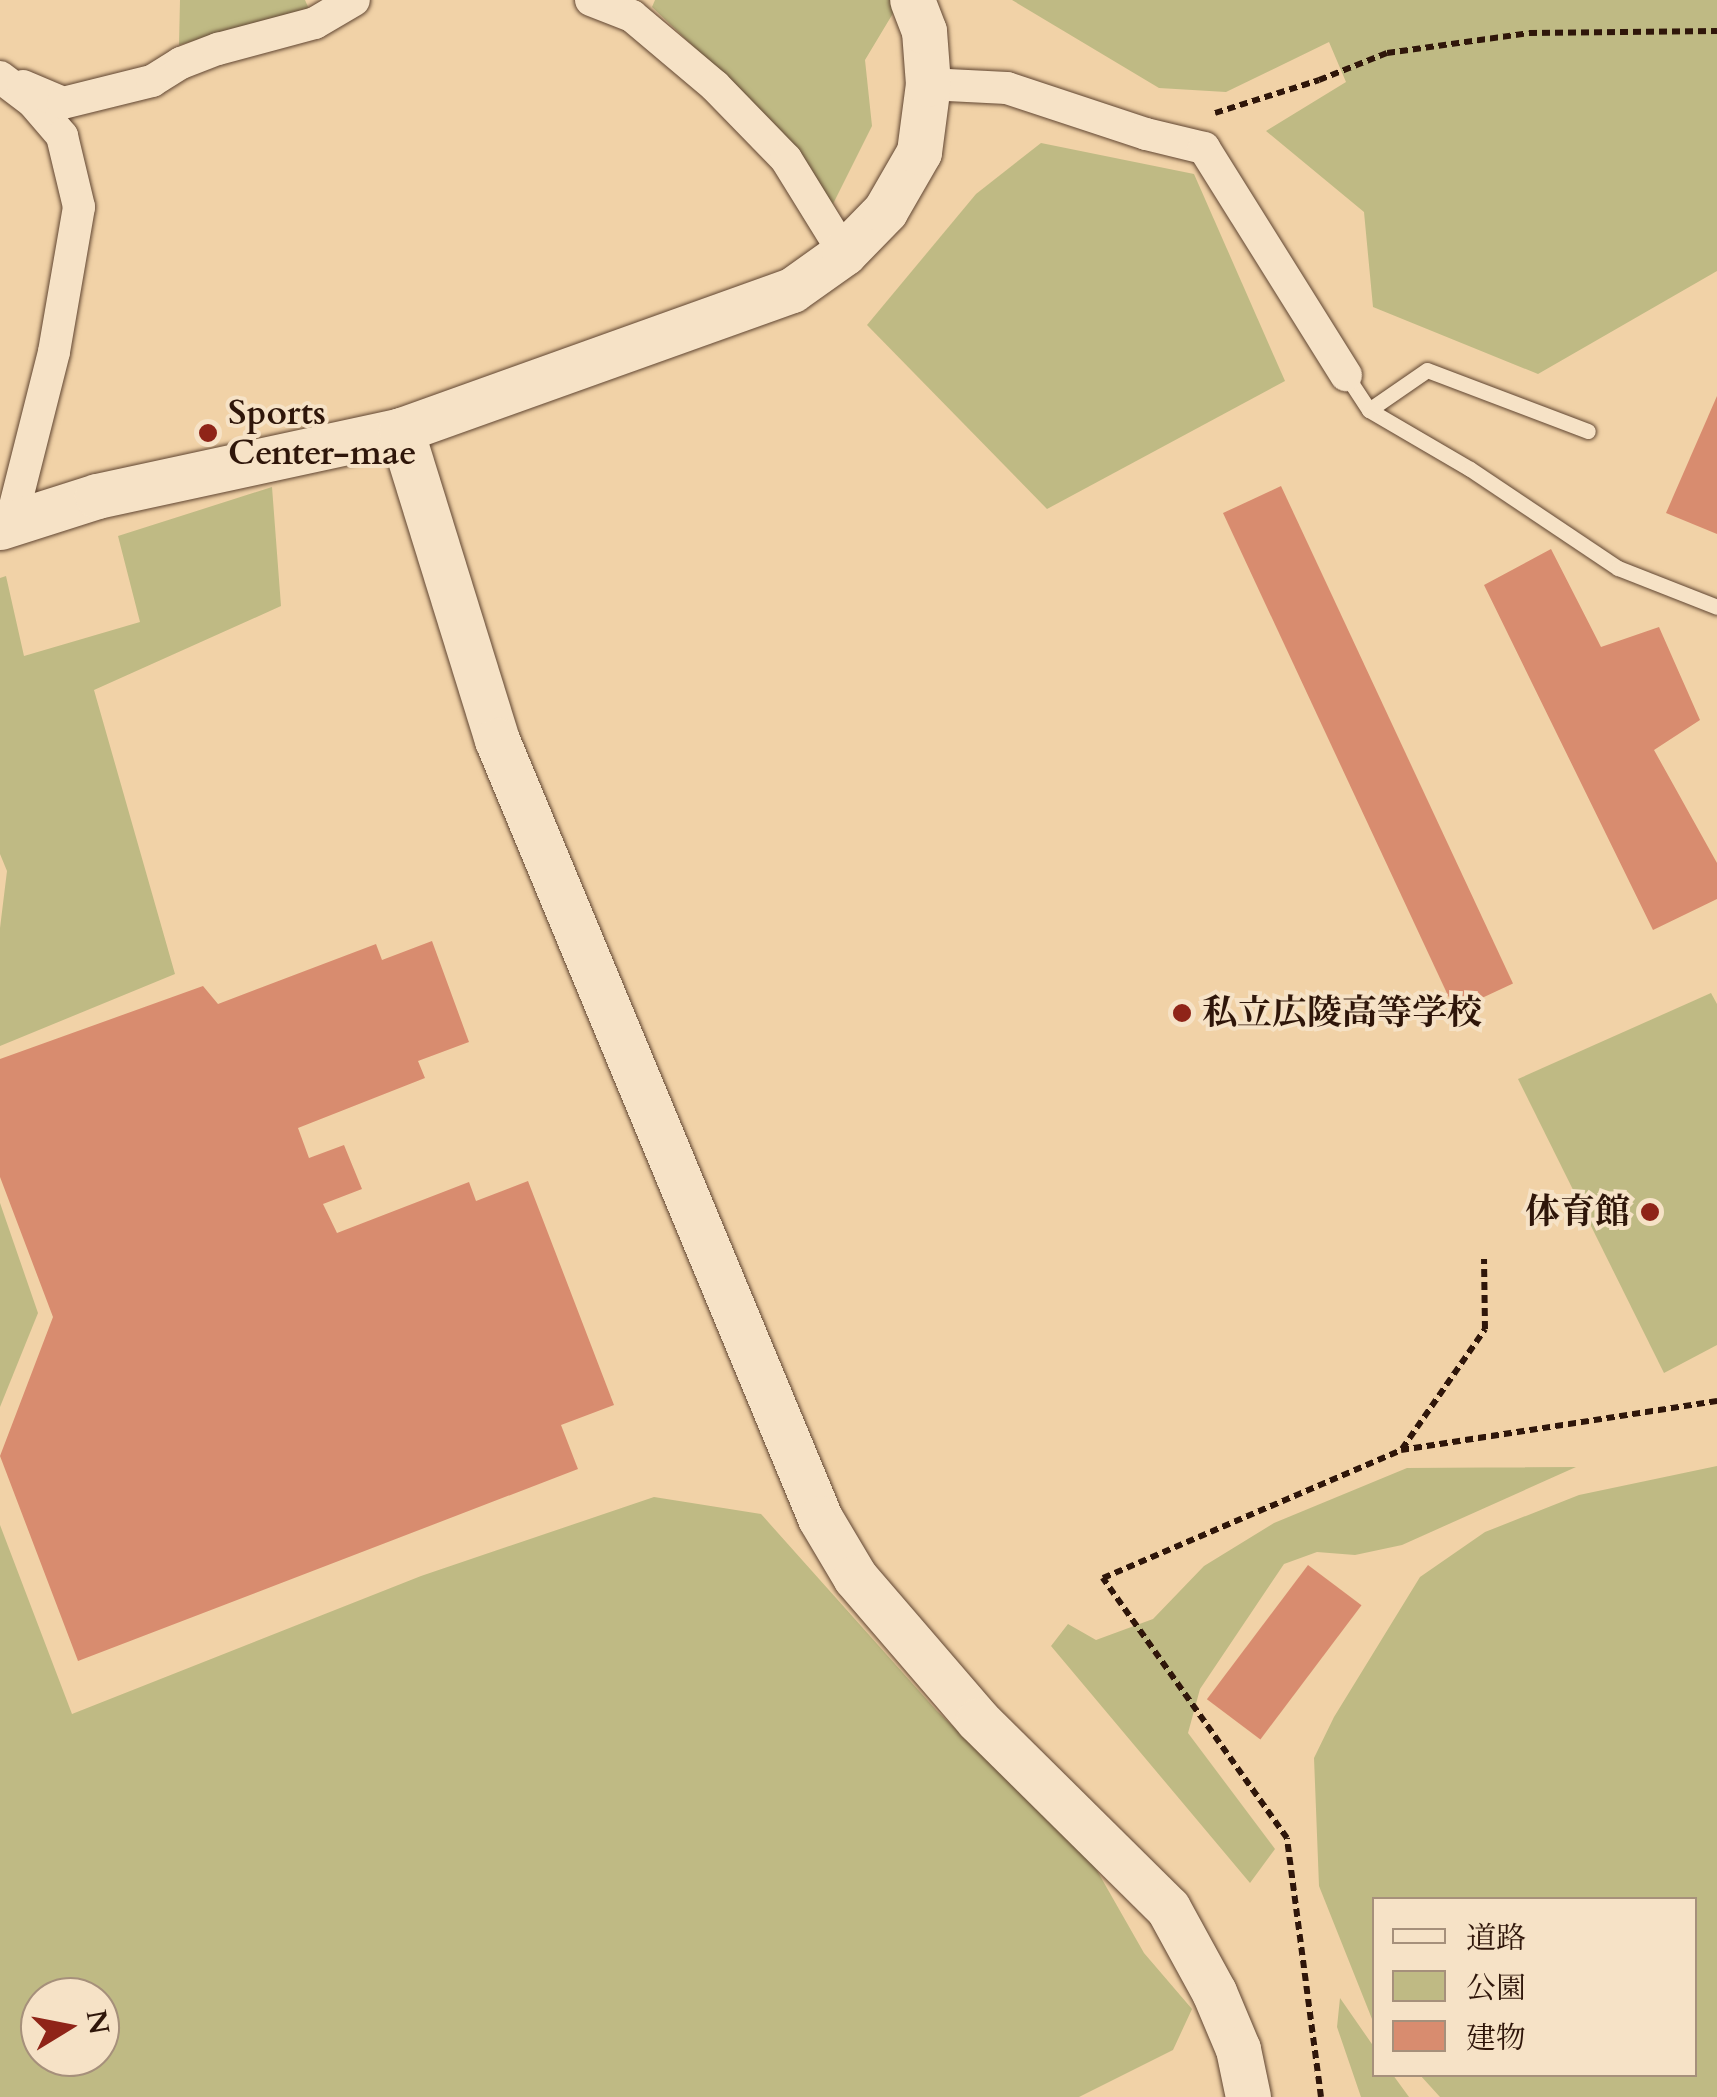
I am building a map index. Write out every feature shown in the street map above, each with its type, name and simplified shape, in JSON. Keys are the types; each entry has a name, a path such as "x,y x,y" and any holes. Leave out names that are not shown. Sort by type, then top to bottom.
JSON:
{"street":[{"path":"0,77 63,103 152,81 218,49 315,23 354,0"},
{"path":"590,0 632,16 715,86 786,160 844,253"},
{"path":"6,525 97,496 401,430 792,290 844,253 885,211 919,152 928,84 924,31 912,0"},
{"path":"0,77 33,102 62,136 79,207 54,352 6,525"},
{"path":"928,84 1008,88 1146,134 1204,148 1346,375"},
{"path":"401,430 498,740 820,1518 855,1577 978,1720 1168,1908 1214,1992 1238,2049 1248,2097"}],"lane":[{"path":"1369,410 1427,370 1588,431"},
{"path":"1346,375 1369,410 1470,469 1618,568 1717,607"}],"path":[{"path":"1146,134 1320,80 1387,53 1529,33 1717,31"},
{"path":"1401,1450 1485,1329 1484,1260"},
{"path":"1322,2097 1287,1838 1103,1578 1401,1450 1717,1401"}],"green space":[{"path":"180,0 305,0 309,9 179,45"},
{"path":"655,0 901,0 865,60 872,126 833,204 774,123 652,7"},
{"path":"1012,0 1717,0 1717,271 1538,374 1373,307 1364,212 1266,131 1346,82 1329,42 1226,92 1159,88"},
{"path":"1041,143 1194,174 1285,381 1047,509 867,325 976,194"},
{"path":"272,487 281,606 94,690 175,974 0,1046 0,928 7,871 0,854 0,578 6,576 24,656 140,622 118,536"},
{"name":"体育館","path":"1711,993 1717,1004 1717,1345 1664,1373 1518,1079"},
{"path":"0,1203 38,1313 0,1407"},
{"path":"1717,1466 1717,2097 1440,2097 1422,2077 1697,2077 1697,1897 1372,1897 1372,2019 1319,1886 1314,1758 1334,1717 1420,1577 1485,1532 1579,1495"},
{"path":"1576,1467 1402,1545 1355,1555 1317,1552 1284,1564 1200,1689 1188,1733 1275,1849 1250,1883 1051,1646 1068,1624 1096,1640 1153,1619 1204,1566 1274,1523 1407,1468"},
{"path":"654,1497 761,1514 937,1711 1091,1860 1144,1953 1192,2009 1173,2050 1079,2097 0,2097 0,1525 72,1714 421,1576"},
{"path":"1340,1998 1372,2044 1372,2077 1394,2077 1409,2097 1361,2097 1337,2027"}],"building":[{"path":"1717,396 1717,534 1666,513"},
{"path":"1281,486 1513,984 1455,1011 1223,513"},
{"path":"1551,549 1601,647 1659,627 1700,720 1654,750 1717,863 1717,899 1653,930 1484,585"},
{"path":"432,941 469,1042 418,1061 425,1078 298,1128 309,1158 344,1145 362,1189 323,1204 337,1233 469,1182 476,1201 528,1181 614,1405 561,1425 578,1469 78,1661 0,1456 53,1317 0,1177 0,1059 203,986 218,1004 376,944 382,960"},
{"path":"1308,1565 1362,1605 1260,1739 1207,1699"}],"place":[{"name":"Sports Center-mae","path":"208,433"},
{"name":"私立広陵高等学校","path":"1182,1013"},
{"name":"体育館","path":"1650,1212"}]}
